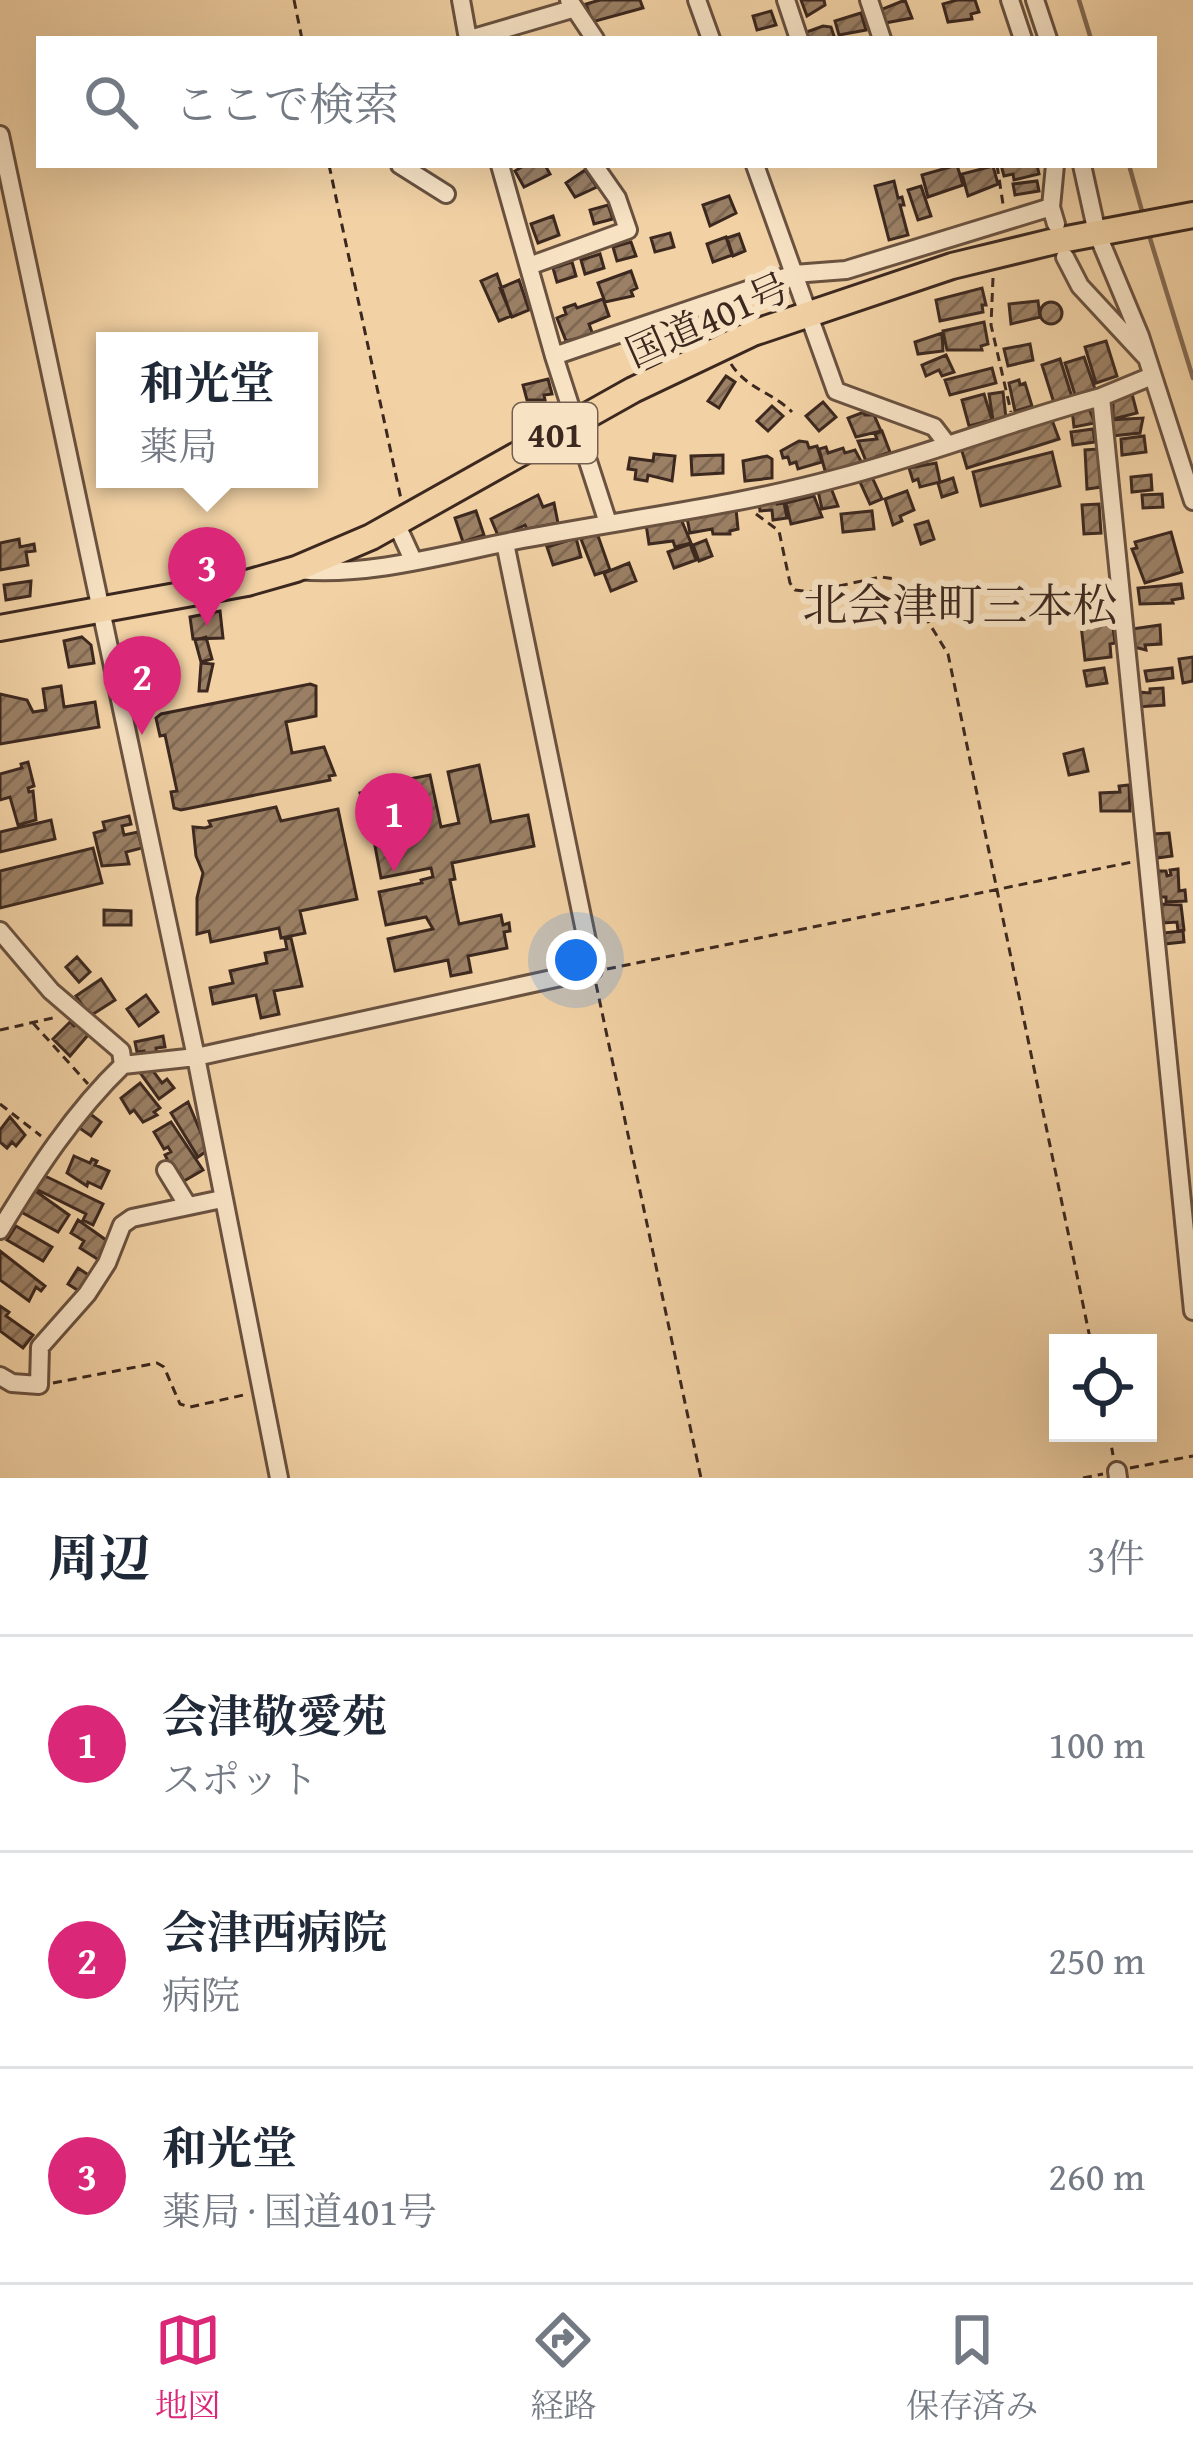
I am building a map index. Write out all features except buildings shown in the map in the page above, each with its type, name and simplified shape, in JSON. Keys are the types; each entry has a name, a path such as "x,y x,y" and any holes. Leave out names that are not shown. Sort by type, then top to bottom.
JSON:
{"highway":[{"name":"国道401号","path":"0,628 247,583 296,569 401,520 577,421 720,348 807,313 913,276 1193,215"}],"street":[{"path":"461,0 468,36"},
{"path":"697,0 710,36"},
{"path":"786,0 799,36"},
{"path":"869,0 881,36"},
{"path":"1010,0 1023,36"},
{"path":"1035,0 1047,36"},
{"path":"478,36 571,4 593,36"},
{"path":"0,135 103,608 279,1478"},
{"path":"405,168 446,194"},
{"path":"501,168 608,523"},
{"path":"529,266 628,230 617,198 596,168"},
{"path":"756,168 836,391 934,428 947,444"},
{"path":"554,356 794,274 846,270 897,251 1053,216 1055,168"},
{"path":"1083,168 1193,501"},
{"path":"1065,257 1080,286 1146,357"},
{"path":"296,569 330,573 742,500 839,478 1101,397 1151,376"},
{"path":"1101,397 1193,1311"},
{"path":"401,520 413,560"},
{"path":"0,1230 29,1180 97,1090 123,1065 196,1057 593,970 505,542"},
{"path":"0,931 50,991 121,1051 123,1065"},
{"path":"166,1170 188,1206"},
{"path":"0,1376 12,1383 39,1385 40,1347 107,1263 122,1225 132,1218 223,1199"}],"path":[{"path":"294,0 301,36"},
{"path":"330,168 401,520"},
{"path":"998,168 1004,196 1000,226"},
{"path":"994,278 991,325 1013,421"},
{"path":"720,348 748,386 776,398 792,412"},
{"path":"742,500 779,531 795,590 812,592 880,577 897,579 942,642 998,888 1088,1334"},
{"path":"701,1478 593,970 1146,859"},
{"path":"0,1030 78,1012"},
{"path":"33,1023 97,1090"},
{"path":"0,1104 56,1148"},
{"path":"39,1385 157,1363 164,1367 176,1400 190,1407 262,1391"},
{"path":"1111,1442 1118,1474"},
{"path":"1082,1478 1193,1456"}],"waterway":[{"path":"1079,0 1090,36"},
{"path":"1130,168 1144,218"},
{"path":"1149,235 1193,378"}],"place":[{"name":"和光堂","path":"207,626"},
{"name":"会津西病院","path":"142,735"},
{"name":"会津敬愛苑","path":"394,872"}],"district":[{"name":"北会津町三本松","path":"960,604"}]}
